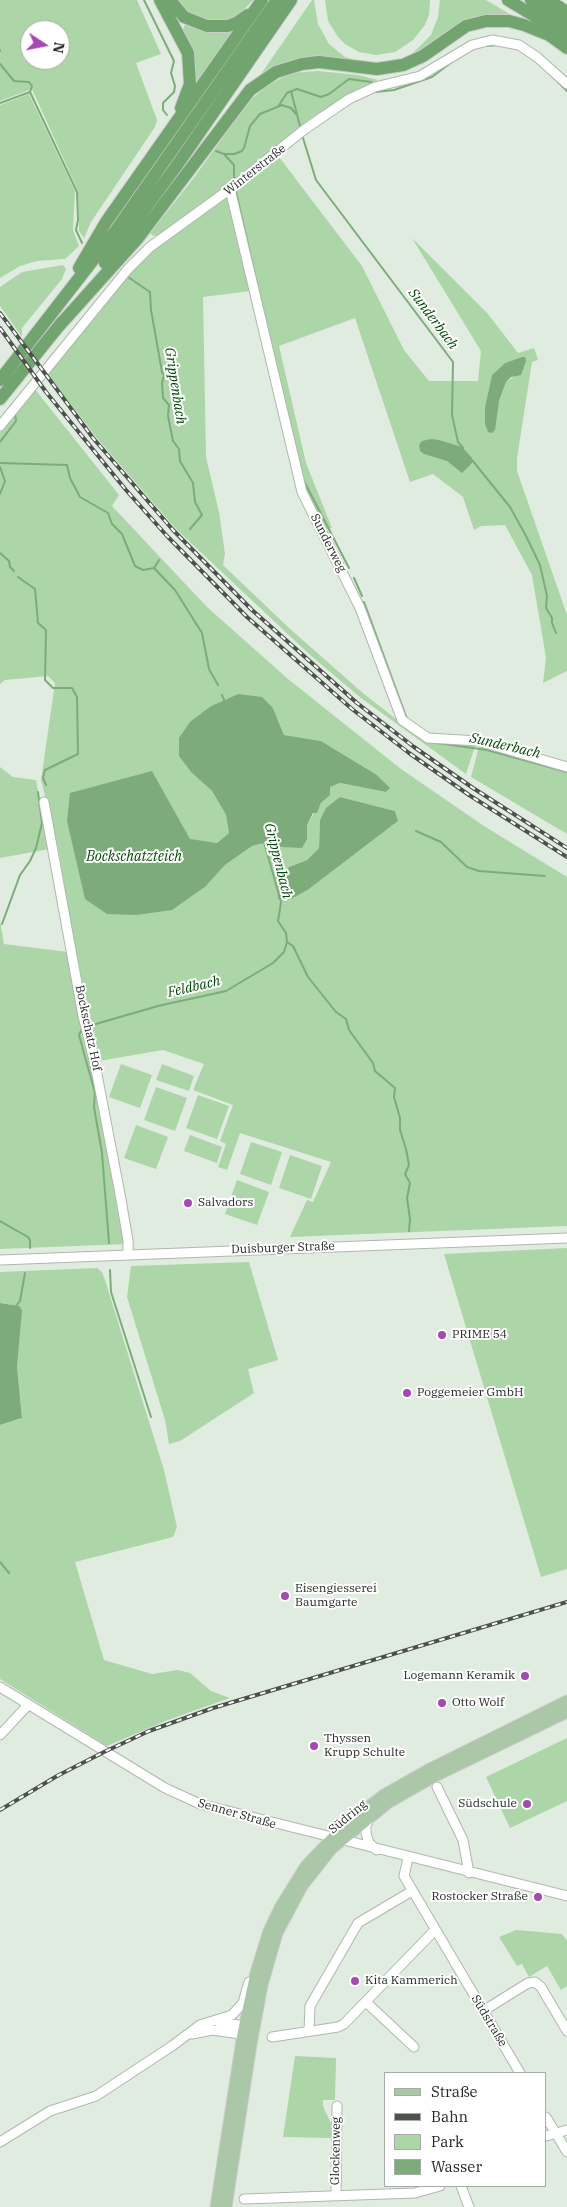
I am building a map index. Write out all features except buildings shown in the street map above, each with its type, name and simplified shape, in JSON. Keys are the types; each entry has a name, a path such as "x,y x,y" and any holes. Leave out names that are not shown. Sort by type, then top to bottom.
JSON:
{"highway":[{"path":"160,0 184,42 190,67 186,99 169,133"},
{"path":"170,0 176,10 192,22 219,27 238,22 262,0"},
{"path":"54,322 106,222 262,0"},
{"path":"0,399 277,0"},
{"path":"54,322 175,168 291,0"},
{"path":"508,0 538,16 567,36"},
{"path":"531,0 567,24"},
{"path":"548,0 567,12"},
{"path":"0,380 54,322 138,238 222,124 250,90 264,78 286,68 319,62 377,70 395,67 423,56 466,26 486,21 510,21 524,25 549,35 567,48"}],"main road":[{"name":"Südring","path":"216,2207 260,1957 269,1931 287,1895 306,1866 368,1807 406,1783 567,1701"},
{"name":"Südring","path":"226,2207 248,2031 270,1954 285,1915 312,1872 336,1839 411,1788 567,1712"}],"street":[{"name":"Winterstraße","path":"0,426 139,257 161,238 230,190 305,129 360,92 420,76 459,51 481,42 501,40 519,45 537,56 567,84"},
{"name":"Sunderweg","path":"230,190 302,492 360,608 402,720 428,738 478,741 567,767"},
{"name":"Bockschatz Hof","path":"44,802 120,1194 128,1240 128,1254"},
{"name":"Duisburger Straße","path":"0,1260 567,1238"},
{"name":"Senner Straße","path":"0,1687 165,1788 187,1799 228,1813 567,1896"},
{"path":"0,1735 28,1705"},
{"path":"437,1787 463,1840 469,1873"},
{"path":"372,1814 366,1825 366,1833 369,1843 377,1850"},
{"name":"Südstraße","path":"408,1858 404,1876 519,2072"},
{"path":"309,2031 310,2006 358,1923 412,1891"},
{"path":"272,2037 344,2024 436,1930"},
{"name":"Südring","path":"0,2142 50,2111 96,2096 189,2035 200,2025 232,2015 241,2007 251,1972 260,1957"},
{"path":"483,2011 528,1983 535,1982 541,1987 567,2031"},
{"path":"366,2002 414,2047"},
{"path":"213,2021 248,2031"},
{"name":"Südring","path":"189,2035 212,2030 248,2031"},
{"name":"Glockenweg","path":"336,2196 337,2106"},
{"path":"547,2119 567,2152"},
{"path":"547,2136 567,2130"},
{"path":"244,2198 415,2193 436,2187"},
{"path":"461,2187 469,2207"}],"green space":[{"path":"0,0 137,0 161,54 136,63 157,120 155,127 91,222 84,238 79,231 78,191 32,89 0,101"},
{"path":"175,0 253,0 240,14 219,22 194,18"},
{"path":"312,0 314,0 318,24 329,44 345,57 359,61 336,60 259,77"},
{"path":"325,0 430,0 429,15 425,25 413,40 395,52 376,55 359,52 345,44 338,37 328,21"},
{"path":"440,0 486,0 513,16 431,45 411,55 431,35 438,17"},
{"path":"186,23 237,26 196,88 192,52 183,29"},
{"path":"318,71 358,75 378,80 358,89 311,118 261,160 160,235 153,236 150,233 193,179 249,101 267,86 290,73"},
{"path":"29,94 75,191 73,230 79,246 65,259 37,261 20,266 0,278 0,105"},
{"path":"279,157 362,266 404,350 429,381 478,381 481,351 412,238 488,314 518,353 534,348 538,360 532,362 517,458 517,471 567,615 567,671 543,683 546,658 532,575 505,525 481,526 474,530 463,497 433,474 410,482 355,318 279,346 306,463 332,528 325,529 304,491 234,193","holes":["525,357 516,375 506,382 499,401 485,424 485,407 492,375 505,363"]},
{"path":"225,198 228,199 250,291 203,297 206,457 219,512 225,554 223,565 289,628 364,694 400,722 427,741 475,746 466,774 361,698 309,654 175,528 96,437 47,373 149,254"},
{"path":"63,265 66,269 62,279 22,328 22,337 0,306 0,287 22,272"},
{"path":"34,388 119,495 112,506 207,607 288,679 401,769 484,826 567,877 567,1226 290,1237 307,1200 313,1202 331,1162 240,1133 227,1170 218,1167 226,1144 220,1141 233,1105 193,1090 204,1064 163,1050 99,1061 77,961 58,847 41,780 55,683 48,676 5,680 0,684 0,433","holes":["238,694 273,708 284,735 321,741 377,775 389,788 386,792 340,783 330,787 330,795 321,803 317,813 314,813 307,825 307,839 282,847 264,843 252,846 225,865 206,886 152,771 190,840 217,843 229,833 226,815 212,791 192,773 211,706","340,797 395,811 398,821 309,889 289,867 307,860 319,848 320,820"]},
{"path":"479,747 567,770 567,834 471,777"},
{"path":"0,767 13,777 36,780 49,849 0,858"},
{"path":"0,921 4,944 68,952 126,1244 0,1249"},
{"path":"121,1064 152,1075 140,1108 109,1097"},
{"path":"162,1064 194,1076 189,1091 156,1080"},
{"path":"156,1087 187,1098 175,1131 144,1120"},
{"path":"198,1095 229,1106 217,1139 186,1128"},
{"path":"136,1125 168,1137 156,1169 124,1158"},
{"path":"190,1135 222,1147 217,1163 184,1151"},
{"path":"251,1142 282,1152 271,1185 240,1174"},
{"path":"290,1155 322,1166 311,1199 279,1188"},
{"path":"237,1180 269,1192 257,1225 225,1214"},
{"path":"567,1248 567,1569 541,1577 444,1254"},
{"path":"249,1262 278,1360 248,1369 254,1393 180,1441 169,1444 165,1420 127,1297 131,1266"},
{"path":"97,1268 102,1272 105,1280 164,1470 177,1527 173,1537 75,1562 104,1660 152,1674 178,1670 190,1673 211,1691 230,1698 168,1720 107,1746 0,1679 0,1425 20,1419 22,1416 17,1366 19,1306 0,1303 0,1272"},
{"path":"567,1738 567,1801 510,1828 486,1777"},
{"path":"516,1930 562,1934 567,1941 567,1986 561,1990 547,1966 529,1977 522,1964 517,1966 499,1937"},
{"path":"295,2056 336,2058 335,2100 323,2100 323,2106 332,2126 332,2138 283,2137"}],"water":[{"path":"525,357 526,361 521,375 511,377 506,382 499,401 495,430 492,433 488,432 485,424 485,407 492,375 505,363"},
{"path":"431,439 462,447 472,458 472,463 462,473 447,461 424,454 420,451 419,445 422,441"},
{"name":"Bockschatzteich","path":"238,694 262,697 273,708 284,735 321,741 377,775 390,788 386,792 340,783 330,787 330,795 321,803 317,813 313,813 307,825 307,839 302,848 282,847 264,843 252,846 225,865 206,886 172,910 136,915 107,914 85,899 67,821 70,793 152,771 190,839 217,843 229,833 226,815 212,791 192,773 179,756 179,738 190,722 211,706"},
{"path":"340,797 395,811 398,821 309,889 291,899 278,899 279,882 289,867 307,860 319,848 320,820 326,808"},
{"path":"0,1303 19,1306 22,1310 17,1366 22,1418 0,1425"}],"waterway":[{"name":"Sunderbach","path":"144,0 174,61 171,73 175,86 174,92 163,103 163,110 167,115"},
{"path":"486,46 498,45"},
{"path":"375,92 394,90 432,77 452,62"},
{"name":"Grippenbach","path":"0,64 14,81 29,82 32,86 30,92 77,192 78,220 76,230 82,243"},
{"path":"551,75 567,91"},
{"path":"279,105 287,93 297,89 321,97 329,94 349,79 371,82"},
{"name":"Sunderbach","path":"291,91 300,126"},
{"name":"Grippenbach","path":"0,103 30,92"},
{"name":"Sunderbach","path":"216,151 224,154 234,154 242,151 250,126 260,114 282,105 291,108 296,114"},
{"name":"Sunderbach","path":"303,138 316,180 453,362 452,415 458,442 463,448"},
{"name":"Sunderbach","path":"224,154 234,165 234,181"},
{"name":"Sunderbach","path":"236,192 261,302"},
{"name":"Grippenbach","path":"128,277 150,292 151,310 164,375 162,383 163,398 169,405 168,416 173,441 179,449 180,461 193,483 195,502 202,515 190,529"},
{"path":"0,442 16,421 15,414"},
{"name":"Sunderbach","path":"472,460 510,507 526,536 540,565 547,596 546,608 552,618 556,633"},
{"path":"0,463 67,465 70,478 80,497 108,513 112,524 122,534 135,566 143,570 154,568"},
{"path":"0,467 5,481 0,494"},
{"name":"Sunderbach","path":"304,481 349,568"},
{"path":"0,553 9,561 10,567 14,571"},
{"name":"Grippenbach","path":"159,560 154,568 175,590 202,633 209,669 218,685"},
{"path":"18,577 35,589 38,623 46,630 45,680 53,688 72,688 77,697 78,754 45,770 43,778 46,785"},
{"name":"Sunderbach","path":"354,578 362,596"},
{"name":"Sunderbach","path":"364,602 407,719"},
{"name":"Grippenbach","path":"222,695 225,702"},
{"name":"Sunderbach","path":"437,743 487,750 567,772"},
{"path":"2,924 20,875 36,848 42,823 38,792"},
{"path":"416,831 441,842 467,867 479,871 545,876"},
{"name":"Feldbach","path":"89,1026 158,1006 226,991 273,963 284,952 287,942 286,933 278,921 281,902 264,842"},
{"name":"Grippenbach","path":"287,942 293,946 308,977 336,1012 346,1019 349,1030 373,1063 375,1071 395,1088 394,1097 409,1165 405,1174 410,1183 407,1198 410,1219 409,1231"},
{"name":"Feldbach","path":"82,1029 79,1035 95,1093 94,1107 102,1153 109,1243"},
{"path":"0,1221 28,1237 30,1248"},
{"name":"Feldbach","path":"110,1270 111,1292 151,1417"},
{"path":"16,1306 20,1301 25,1273"},
{"path":"0,1562 9,1573"}],"railway":[{"path":"0,313 93,438 173,530 252,610 357,703 414,747 473,788 567,848"},
{"path":"0,328 46,392 126,490 167,536 247,617 352,709 409,753 469,795 567,857"},
{"path":"0,1810 57,1776 149,1731 213,1708 567,1602"}],"place":[{"name":"Salvadors","path":"188,1203"},
{"name":"PRIME 54","path":"442,1335"},
{"name":"Poggemeier GmbH","path":"407,1393"},
{"name":"Eisengiesserei Baumgarte","path":"285,1596"},
{"name":"Logemann Keramik","path":"525,1676"},
{"name":"Otto Wolf","path":"442,1703"},
{"name":"Thyssen Krupp Schulte","path":"314,1746"},
{"name":"Südschule","path":"527,1804"},
{"name":"Rostocker Straße","path":"538,1897"},
{"name":"Kita Kammerich","path":"355,1981"}]}
